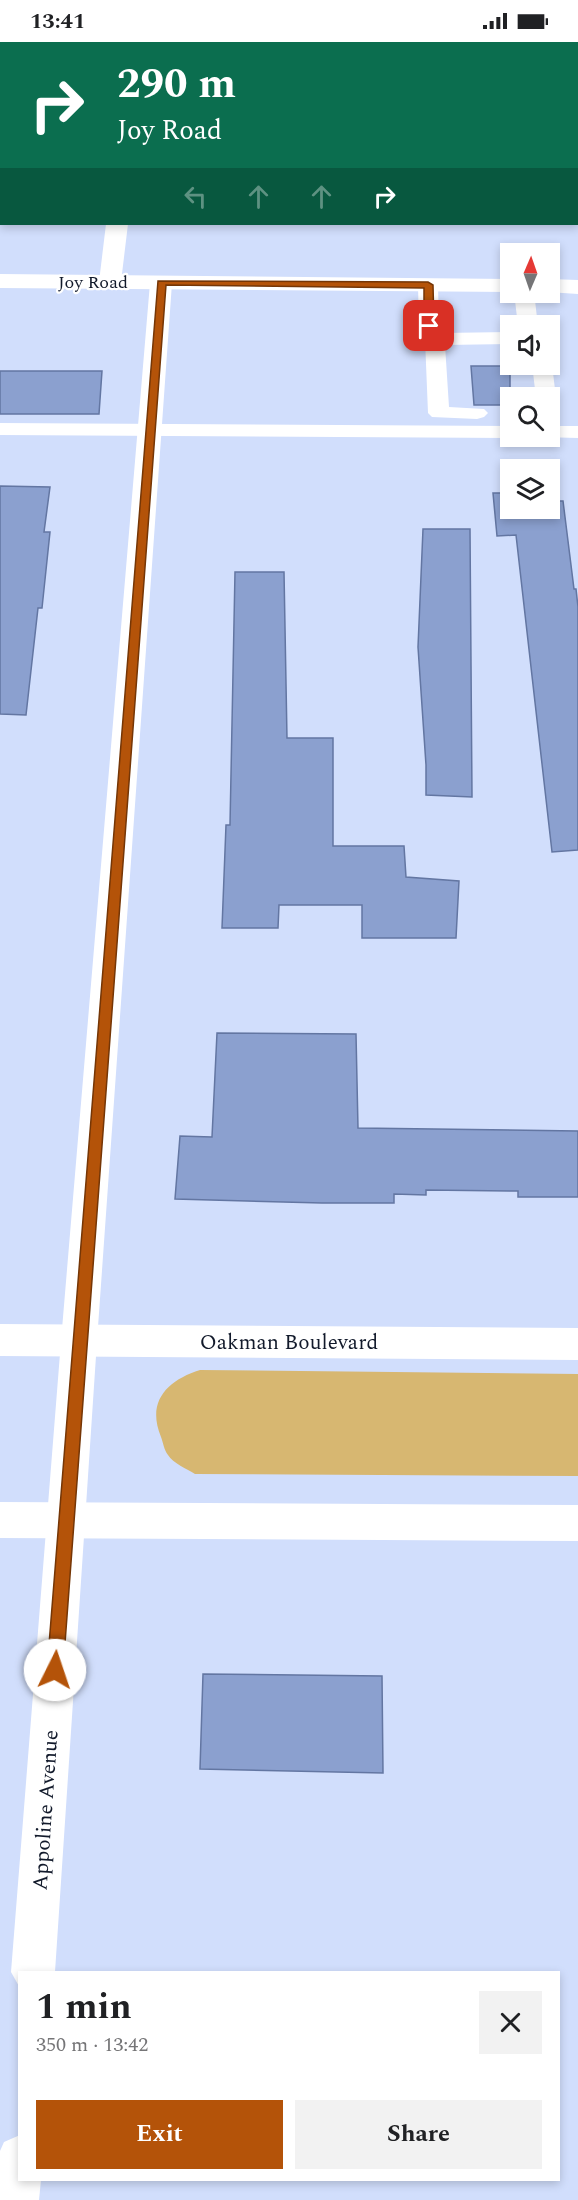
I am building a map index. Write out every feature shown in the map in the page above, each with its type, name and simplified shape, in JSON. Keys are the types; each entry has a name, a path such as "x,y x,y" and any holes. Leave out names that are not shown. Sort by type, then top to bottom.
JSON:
{"street":[{"path":"110,282 117,225"},
{"name":"Joy Road","path":"0,281 500,286"},
{"name":"Appoline Avenue","path":"33,1971 79,1341 161,283"},
{"path":"560,286 578,287"},
{"name":"Oakman Boulevard","path":"0,1340 578,1344"},
{"path":"0,1520 578,1523"},
{"path":"16,2200 18,2179"}],"lane":[{"path":"428,285 429,326 435,339 439,413 500,414"},
{"path":"435,339 500,338"},
{"path":"0,429 500,432"},
{"path":"560,432 578,432"}],"shaded area":[{"path":"200,1370 578,1374 578,1476 195,1474 170,1458 157,1424 156,1413 158,1403 170,1386"}],"building":[{"path":"471,366 500,366 500,375 510,375 510,387 500,387 500,405 474,405"},
{"path":"0,371 102,371 99,414 0,414"},
{"path":"0,486 50,487 44,532 50,532 42,608 38,608 26,715 0,714"},
{"path":"493,493 500,493 500,519 560,519 560,501 563,501 578,607 578,850 552,852 516,535 497,536"},
{"path":"423,529 470,529 472,797 426,795 418,647"},
{"path":"235,572 284,572 287,738 333,738 333,846 404,846 406,877 459,881 456,938 362,938 362,905 279,905 278,928 222,928 226,825 230,825"},
{"path":"217,1033 356,1034 358,1128 578,1131 578,1197 518,1197 518,1191 426,1190 426,1195 394,1194 394,1203 175,1199 180,1136 212,1137"},
{"path":"203,1674 382,1676 383,1773 200,1769"}],"route":[{"path":"55,1670 161,283 428,285 429,326"}]}
